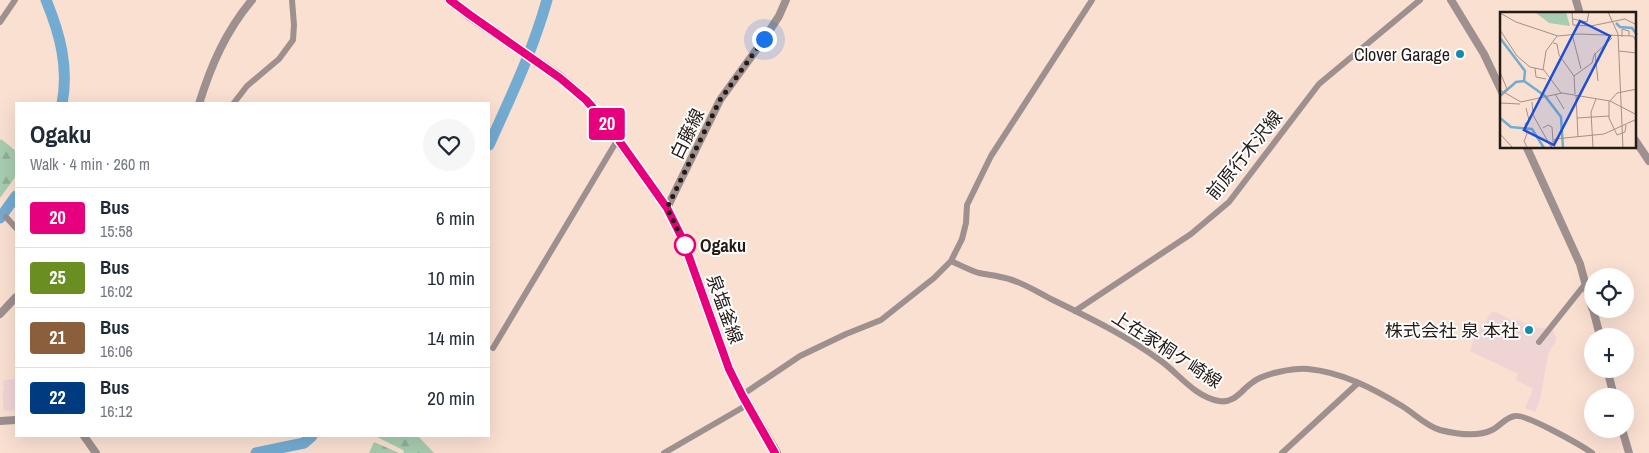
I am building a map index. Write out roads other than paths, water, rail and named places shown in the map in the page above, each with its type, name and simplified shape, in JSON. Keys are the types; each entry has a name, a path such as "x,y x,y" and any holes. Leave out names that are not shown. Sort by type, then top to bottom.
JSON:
{"main road":[{"name":"泉塩釜線","path":"450,0 572,87 586,100 618,139 667,208 683,240 729,369 776,453"}],"street":[{"path":"0,22 15,0"},
{"path":"200,102 220,46 233,24 252,0"},
{"path":"235,102 247,86 279,59 293,40 292,0"},
{"name":"白藤線","path":"667,208 720,100 764,39 779,16 786,0"},
{"path":"742,395 800,356 881,320 934,278 951,261 962,239 966,223 967,204 991,156 1092,0"},
{"name":"前原行木沢線","path":"1075,311 1191,234 1229,202 1319,84 1420,0"},
{"path":"1451,0 1484,54 1500,88"},
{"path":"493,348 618,139"},
{"path":"1636,142 1649,161"},
{"path":"1527,149 1570,241 1584,278"},
{"path":"6,217 15,227"},
{"name":"上在家桐ケ崎線","path":"951,261 979,273 1009,279 1131,340 1163,362 1189,386 1219,401 1228,401 1236,398 1253,382 1262,377 1308,369 1344,377 1358,383 1402,406 1439,430 1479,434 1490,431 1509,418 1522,416 1592,453"},
{"path":"1539,342 1584,286"},
{"path":"0,314 15,298"},
{"path":"1282,453 1358,383"},
{"path":"664,453 748,405"},
{"path":"0,421 15,420"},
{"path":"85,437 96,453"},
{"path":"1625,438 1629,453"}],"waterway":[{"path":"46,0 62,51 64,64 62,102"},
{"path":"490,143 528,56 547,0"},
{"path":"0,218 15,197"},
{"path":"256,453 304,443 311,437"}],"place":[{"name":"Clover Garage","path":"1460,54"},
{"name":"Ogaku","path":"685,245"},
{"name":"株式会社 泉 本社","path":"1529,330"}]}
